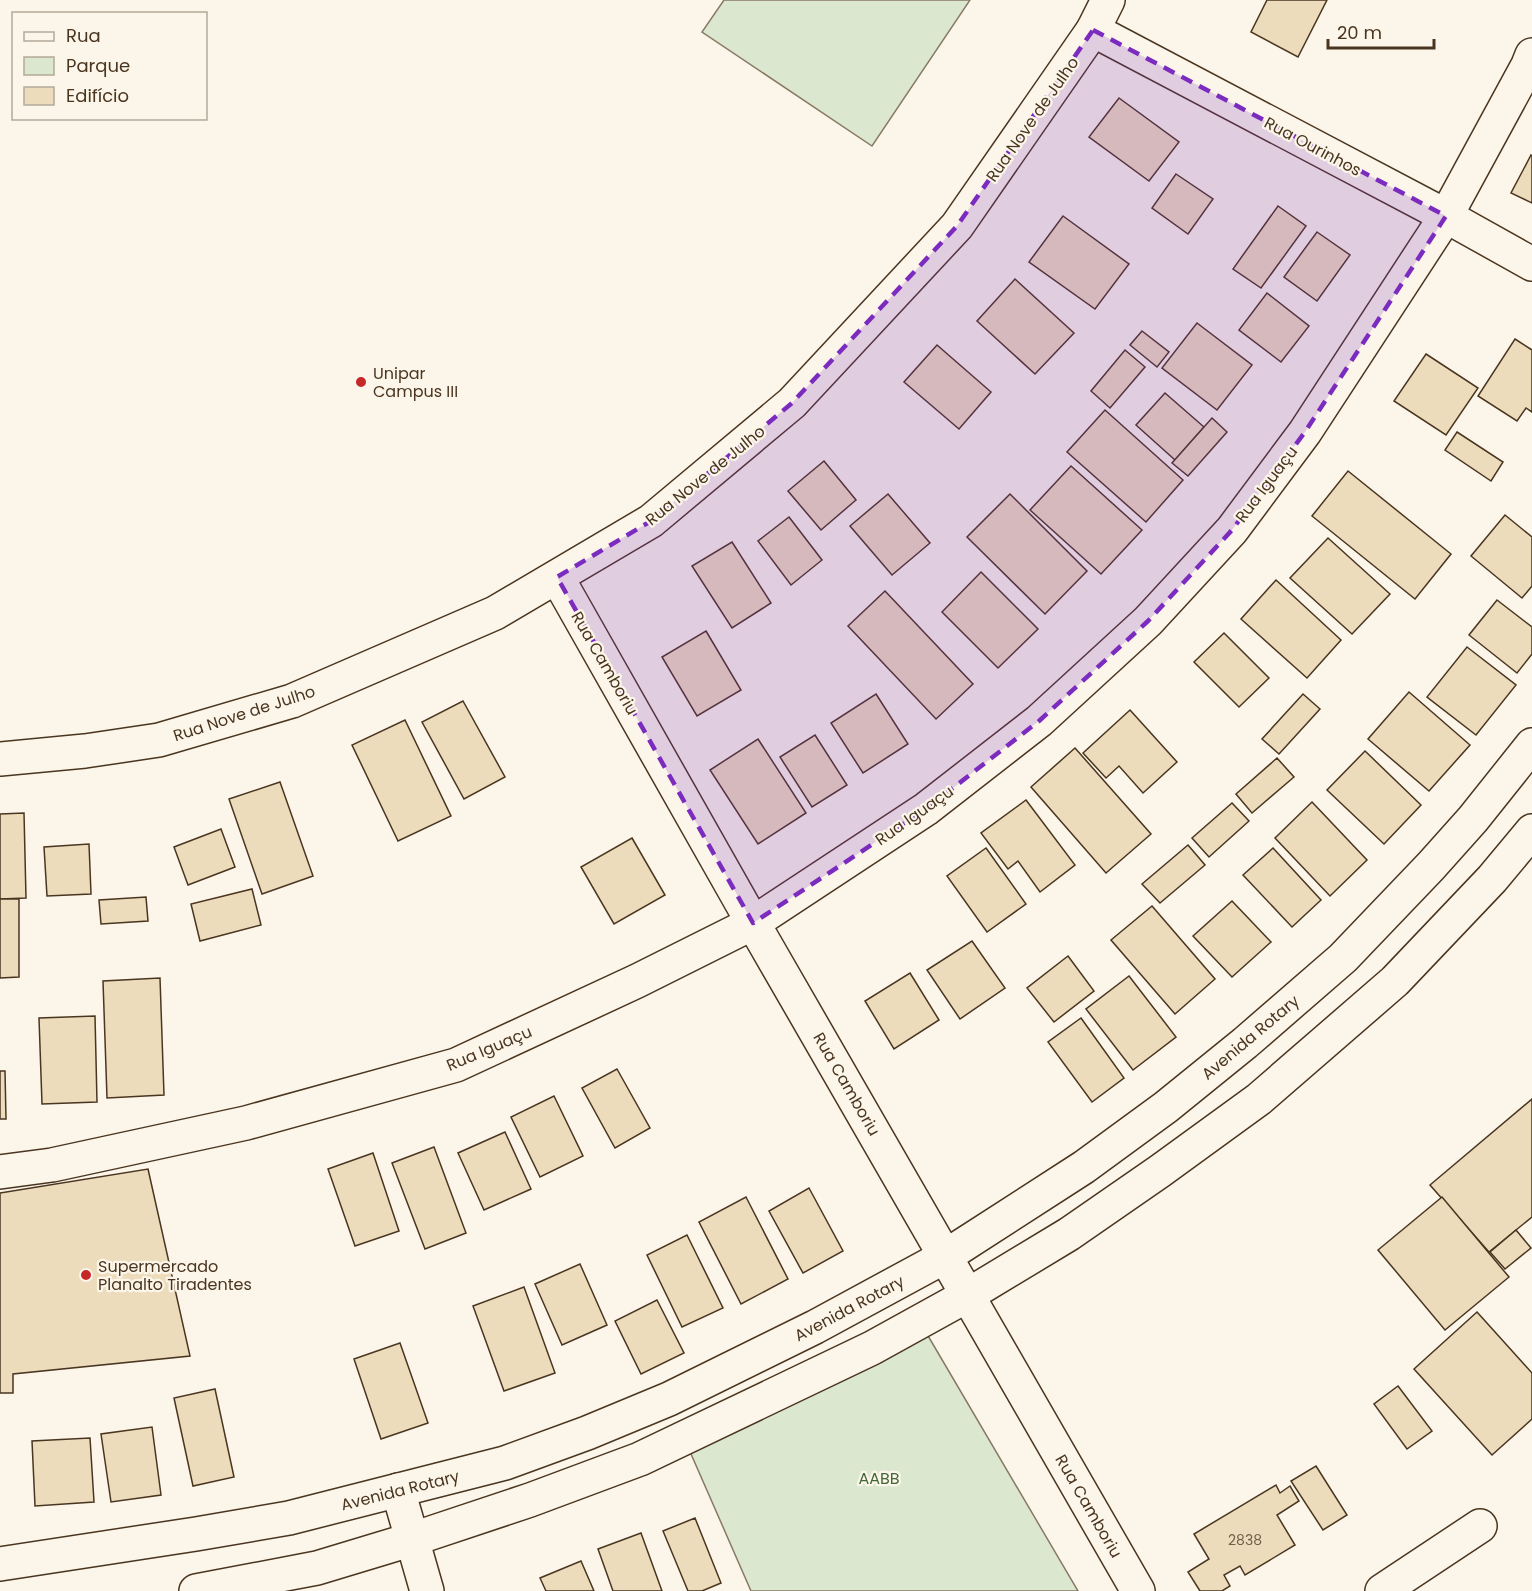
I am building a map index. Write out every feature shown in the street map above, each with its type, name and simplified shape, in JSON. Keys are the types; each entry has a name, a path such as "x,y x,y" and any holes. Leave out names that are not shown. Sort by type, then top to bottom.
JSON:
{"street":[{"name":"Rua Nove de Julho","path":"0,759 85,752 159,740 292,701 495,613 651,521 792,403 957,226 1093,30 1108,0"},
{"name":"Rua Ourinhos","path":"1093,30 1446,216 1532,264"},
{"name":"Rua Iguaçu","path":"0,1172 52,1165 246,1123 456,1065 637,981 753,922 926,809 1039,721 1148,621 1232,530 1305,432 1446,216 1532,55"},
{"name":"Rua Camboriu","path":"557,577 1138,1591"},
{"name":"Avenida Rotary","path":"0,1564 289,1518 505,1463 608,1425 816,1327 946,1256 1084,1167 1166,1107 1245,1043 1343,958 1473,819 1532,745"},
{"path":"196,1591 317,1568 530,1500 640,1459 872,1348 968,1295 1069,1234 1259,1099 1395,981 1528,844"},
{"path":"398,1490 427,1591"},
{"path":"1382,1591 1480,1526"}],"highlighted area":[{"path":"1093,30 1446,216 1305,432 1232,530 1148,621 1039,721 926,809 753,923 557,577 651,521 792,403 957,226"}],"green space":[{"path":"724,0 970,0 872,146 702,32"},
{"name":"AABB","path":"924,1329 1078,1591 751,1591 688,1447"}],"building":[{"path":"1267,0 1327,0 1298,57 1251,32"},
{"path":"1119,98 1179,142 1149,181 1089,137"},
{"path":"1532,156 1532,203 1511,193"},
{"path":"1176,174 1213,199 1188,234 1152,208"},
{"path":"1278,206 1306,226 1261,288 1233,269"},
{"path":"1063,216 1129,264 1095,309 1029,262"},
{"path":"1317,232 1350,255 1317,301 1284,277"},
{"path":"1015,279 1074,333 1035,374 977,321"},
{"path":"1267,293 1309,326 1281,362 1239,330"},
{"path":"1197,323 1252,365 1217,410 1162,368"},
{"path":"1142,331 1169,352 1157,367 1130,345"},
{"path":"1515,339 1532,350 1532,412 1526,408 1517,421 1478,396"},
{"path":"937,345 991,392 959,429 904,382"},
{"path":"1125,350 1145,367 1110,408 1091,391"},
{"path":"1426,354 1478,388 1446,435 1394,401"},
{"path":"1165,393 1204,427 1175,460 1136,425"},
{"path":"1105,410 1183,480 1146,522 1067,452"},
{"path":"1212,418 1227,432 1188,476 1172,463"},
{"path":"1457,432 1503,462 1491,481 1445,450"},
{"path":"824,461 856,500 821,530 788,491"},
{"path":"1071,466 1142,530 1101,574 1030,510"},
{"path":"1348,471 1451,554 1415,599 1312,516"},
{"path":"888,494 930,543 892,575 850,526"},
{"path":"1010,494 1087,571 1045,614 967,537"},
{"path":"1505,515 1532,537 1532,586 1522,598 1471,556"},
{"path":"789,517 822,560 791,585 758,541"},
{"path":"1328,538 1390,594 1352,634 1290,578"},
{"path":"732,542 771,603 732,628 692,566"},
{"path":"981,572 1038,629 998,668 942,612"},
{"path":"1276,580 1341,640 1307,678 1241,619"},
{"path":"885,591 973,684 936,719 848,626"},
{"path":"1497,600 1532,627 1532,654 1517,673 1469,635"},
{"path":"706,631 741,690 697,716 662,657"},
{"path":"1224,633 1269,678 1239,707 1194,662"},
{"path":"1467,647 1516,685 1476,735 1427,697"},
{"path":"1409,692 1470,745 1429,791 1368,739"},
{"path":"876,694 908,744 863,773 831,723"},
{"path":"1303,694 1320,709 1279,754 1262,739"},
{"path":"463,701 505,777 464,799 422,722"},
{"path":"1130,710 1177,762 1143,793 1119,766 1106,778 1083,753"},
{"path":"405,720 451,816 398,841 352,745"},
{"path":"815,735 847,785 812,807 780,757"},
{"path":"758,739 806,813 758,844 710,770"},
{"path":"1075,748 1151,834 1106,873 1031,787"},
{"path":"1365,751 1421,805 1384,844 1327,790"},
{"path":"1277,758 1294,777 1252,813 1236,794"},
{"path":"280,782 313,876 262,894 229,799"},
{"path":"1026,800 1075,865 1040,892 1018,861 1008,869 981,833"},
{"path":"1312,802 1367,860 1330,896 1275,838"},
{"path":"1232,803 1249,821 1209,857 1192,838"},
{"path":"24,813 26,898 0,899 0,814"},
{"path":"221,829 235,867 188,885 174,847"},
{"path":"632,838 665,895 614,924 581,867"},
{"path":"89,844 91,894 47,896 44,847"},
{"path":"1188,845 1205,865 1160,903 1142,884"},
{"path":"986,848 1026,904 987,932 947,876"},
{"path":"1273,848 1321,900 1292,927 1243,875"},
{"path":"252,889 261,925 200,941 191,904"},
{"path":"146,897 148,921 101,924 99,900"},
{"path":"0,899 19,899 19,977 0,978"},
{"path":"1232,901 1271,942 1232,977 1193,936"},
{"path":"1152,906 1215,979 1175,1014 1111,940"},
{"path":"972,941 1005,988 960,1019 927,970"},
{"path":"1068,956 1094,991 1054,1022 1027,988"},
{"path":"910,973 939,1020 894,1049 865,1001"},
{"path":"1129,976 1176,1037 1133,1070 1086,1009"},
{"path":"160,978 164,1095 107,1098 103,981"},
{"path":"95,1016 97,1102 42,1104 39,1018"},
{"path":"1081,1018 1124,1078 1092,1102 1048,1042"},
{"path":"617,1069 650,1128 615,1148 582,1088"},
{"path":"0,1071 5,1071 6,1119 0,1119"},
{"path":"554,1096 583,1156 540,1177 511,1117"},
{"path":"1532,1099 1532,1217 1489,1252 1430,1185"},
{"path":"505,1132 531,1189 484,1210 458,1153"},
{"path":"434,1147 466,1233 425,1249 392,1163"},
{"path":"373,1153 399,1231 355,1246 328,1169"},
{"name":"Supermercado Planalto Tiradentes","path":"148,1169 190,1356 13,1374 13,1393 0,1393 0,1193"},
{"path":"809,1188 843,1251 803,1273 769,1211"},
{"path":"746,1197 788,1279 741,1304 699,1222"},
{"path":"1442,1197 1509,1277 1445,1330 1378,1250"},
{"path":"1516,1230 1531,1248 1505,1269 1490,1252"},
{"path":"687,1235 723,1308 682,1327 647,1255"},
{"path":"580,1264 607,1325 562,1345 535,1284"},
{"path":"524,1287 555,1373 504,1391 473,1306"},
{"path":"657,1300 684,1353 641,1374 615,1321"},
{"path":"1477,1312 1532,1373 1532,1419 1492,1455 1414,1369"},
{"path":"400,1343 428,1423 381,1439 354,1359"},
{"path":"1398,1386 1432,1431 1407,1449 1374,1404"},
{"path":"215,1389 234,1477 193,1486 174,1398"},
{"path":"152,1427 161,1495 111,1502 101,1434"},
{"path":"90,1438 94,1502 35,1506 32,1441"},
{"path":"1316,1466 1347,1515 1323,1530 1291,1481"},
{"path":"1276,1485 1280,1493 1290,1486 1299,1501 1277,1515 1295,1545 1245,1575 1240,1566 1224,1575 1230,1586 1222,1591 1200,1591 1188,1572 1209,1559 1194,1534"},
{"path":"695,1518 721,1583 702,1591 688,1591 663,1531"},
{"path":"641,1533 662,1591 613,1591 598,1549"},
{"path":"581,1561 594,1591 546,1591 540,1578"}],"place":[{"name":"Unipar Campus III","path":"361,382"},
{"name":"Supermercado Planalto Tiradentes","path":"86,1275"}]}
